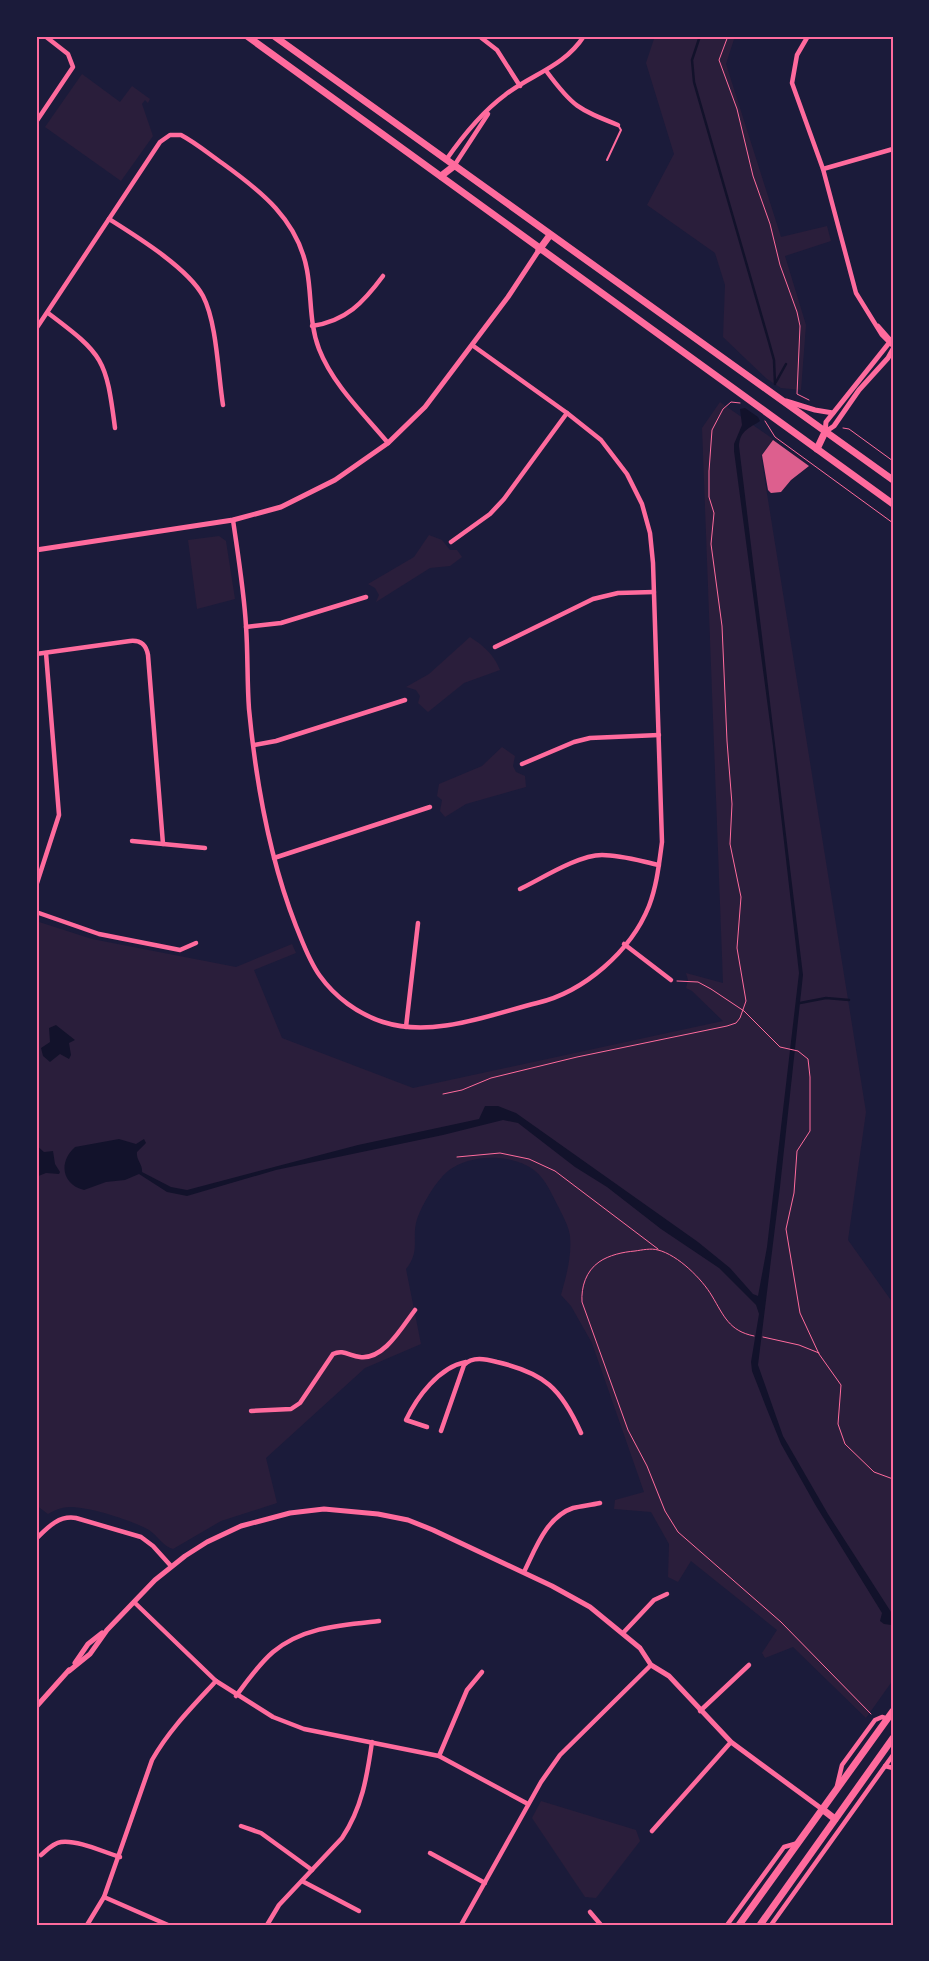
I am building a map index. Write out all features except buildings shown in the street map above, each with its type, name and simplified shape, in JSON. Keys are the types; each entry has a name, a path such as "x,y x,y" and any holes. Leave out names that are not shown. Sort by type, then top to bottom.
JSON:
{"main road":[{"path":"247,36 741,395 767,418 817,449 893,504"},
{"path":"274,36 893,480"},
{"path":"441,176 446,160"},
{"path":"441,176 454,166"},
{"path":"539,250 550,235"},
{"path":"817,449 825,432"},
{"path":"739,1925 893,1712"},
{"path":"760,1925 893,1738"},
{"path":"822,1809 835,1818"}],"street":[{"path":"36,122 73,68 73,62 68,54 45,36"},
{"path":"479,36 497,50 520,86"},
{"path":"446,160 466,133 493,107 520,86 547,72 568,56 584,36"},
{"path":"808,36 798,55 792,83 823,169 856,293 875,323 892,343"},
{"path":"547,72 573,104 581,110 618,125"},
{"path":"454,166 493,107"},
{"path":"36,329 160,142 170,135 181,135 260,191 289,224 300,245 307,269 312,326 328,368 388,443"},
{"path":"823,169 893,149"},
{"path":"109,219 183,272 198,288 209,312 223,405"},
{"path":"36,550 233,520 281,507 325,486 360,465 388,443 425,407 472,345 539,250"},
{"path":"312,326 335,321 351,313 363,302 383,276"},
{"path":"48,313 91,347 102,362 108,379 115,428"},
{"path":"892,343 888,358 853,398 834,426 825,432 824,426 833,412 892,343"},
{"path":"233,520 246,628 249,708 260,797 274,858 292,915 310,961 319,975 345,1002 365,1014 383,1022 421,1028 454,1023 546,1001 577,987 599,971 624,944 648,908 656,886 662,842 654,592 650,532 635,489 609,449 567,413 472,345"},
{"path":"780,400 815,410 833,412"},
{"path":"451,542 490,514 504,499 567,413"},
{"path":"495,647 593,599 618,594 654,592"},
{"path":"246,628 281,623 366,597"},
{"path":"36,654 135,641 145,646 148,655 163,844"},
{"path":"36,886 58,815 46,653"},
{"path":"254,745 276,741 405,700"},
{"path":"522,764 574,742 590,738 659,735"},
{"path":"274,858 430,807"},
{"path":"132,841 205,848"},
{"path":"520,888 588,857 608,856 659,865"},
{"path":"36,912 99,934 180,950 196,943"},
{"path":"406,1027 418,923"},
{"path":"624,944 671,980"},
{"path":"251,1411 291,1409 305,1397 333,1354 339,1351 369,1358 377,1354 389,1343 415,1310"},
{"path":"427,1427 406,1420 415,1402 445,1372 458,1363 490,1360 520,1368 536,1375 556,1391 581,1433"},
{"path":"441,1431 460,1371 467,1361"},
{"path":"524,1572 546,1528 561,1515 572,1509 600,1503"},
{"path":"36,1707 68,1671 88,1644 107,1630 171,1566 207,1542 241,1526 290,1513 324,1510 370,1513 408,1520 524,1572 590,1607 640,1648 651,1665 669,1676 731,1742 822,1809"},
{"path":"36,1539 55,1521 65,1518 76,1518 141,1537 153,1546 171,1566"},
{"path":"623,1633 654,1600 667,1594"},
{"path":"134,1602 216,1681 236,1696 273,1717 304,1729 438,1756 528,1804"},
{"path":"236,1696 272,1653 286,1642 324,1627 378,1621"},
{"path":"461,1925 528,1804 560,1755 651,1665"},
{"path":"700,1711 749,1665"},
{"path":"438,1756 467,1690 482,1672"},
{"path":"87,1925 104,1898 152,1760 163,1741 179,1721 216,1681"},
{"path":"267,1925 279,1905 342,1838 356,1815 367,1779 372,1742"},
{"path":"652,1831 731,1742"},
{"path":"771,1925 893,1755"},
{"path":"885,1766 893,1768"},
{"path":"241,1826 261,1833 312,1870"},
{"path":"41,1855 50,1847 60,1842 73,1843 120,1856"},
{"path":"727,1925 784,1846 798,1843"},
{"path":"430,1853 485,1884"},
{"path":"302,1881 359,1910"},
{"path":"104,1898 168,1925"},
{"path":"590,1912 601,1925"}],"lane":[{"path":"607,160 621,130 618,125"}],"path":[{"path":"728,36 719,60 737,109 753,176 799,320 797,394"},
{"path":"443,1094 462,1090 480,1081 578,1057 726,1026 736,1023 744,1011 746,1001 737,948 741,897 730,844 732,804 726,741 726,690 722,661 722,626 711,544 714,513 710,497 712,430 723,409 731,402 743,403"},
{"path":"767,418 775,437 893,523"},
{"path":"834,426 850,429 893,461"},
{"path":"671,980 698,982 744,1011 780,1047 803,1054 810,1066 811,1124 808,1137 800,1144 797,1150 798,1163 786,1238 794,1266 800,1313 819,1354 841,1385 838,1424 845,1444 874,1472 893,1479"},
{"path":"457,1157 500,1153 543,1165 555,1171 658,1250 674,1258 711,1295 725,1320 732,1327 754,1336"},
{"path":"658,1250 630,1251 605,1258 591,1270 582,1294 585,1311 628,1430 647,1466 665,1511 686,1541 780,1621 871,1714"},
{"path":"763,1337 799,1344 819,1354"}],"shaded area":[{"path":"655,36 735,36 726,64 781,237 827,226 831,241 785,256 806,325 801,390 781,388 767,379 723,337 725,285 715,253 647,205 674,154 646,63"},
{"path":"82,74 120,102 132,86 150,99 148,103 145,100 142,104 153,136 121,181 45,127"},
{"path":"720,402 773,439 761,456 866,1112 848,1240 893,1303 893,1680 866,1718 793,1647 765,1658 762,1653 777,1630 691,1561 678,1582 668,1577 669,1544 651,1512 614,1509 615,1500 644,1492 592,1343 571,1306 561,1295 567,1274 570,1244 570,1236 564,1218 542,1178 525,1164 514,1161 490,1158 467,1161 448,1171 434,1187 417,1219 413,1256 406,1269 421,1344 365,1368 266,1458 277,1503 221,1521 173,1549 149,1530 132,1522 88,1509 70,1507 48,1514 36,1505 36,921 92,939 236,967 292,944 296,953 254,970 282,1038 413,1088 723,1021 692,991 686,988 688,980 686,973 723,983 702,428"},
{"path":"745,408 758,417 760,421 743,433 739,446 803,975 758,1365 783,1436 828,1514 893,1615 891,1625 880,1621 882,1613 816,1506 781,1444 752,1371 751,1362 759,1314 756,1305 719,1268 661,1229 607,1187 575,1167 518,1123 503,1120 443,1135 276,1170 187,1196 167,1192 139,1174 125,1180 106,1182 84,1190 71,1183 65,1172 66,1159 75,1147 119,1139 136,1144 144,1139 146,1143 137,1152 142,1172 171,1187 187,1190 358,1145 479,1119 485,1106 498,1106 516,1113 698,1242 730,1268 753,1294 758,1296 767,1247 799,973 773,746 734,451 734,444 742,425 740,409"},
{"path":"429,535 442,540 450,550 457,550 462,557 450,566 430,568 376,602 379,595 375,588 368,584 414,557"},
{"path":"219,536 226,541 235,599 197,609 188,540"},
{"path":"470,637 488,651 500,670 464,683 428,712 418,703 420,696 416,690 406,687 429,674"},
{"path":"502,747 515,756 513,766 516,772 525,776 526,787 466,804 445,817 440,811 442,800 437,796 439,784 482,766"},
{"path":"56,1025 75,1040 69,1043 71,1055 69,1059 60,1054 50,1062 43,1056 41,1048 50,1042 49,1028"},
{"path":"36,1145 44,1152 53,1151 59,1174 46,1173 36,1177"},
{"path":"541,1801 636,1830 640,1841 596,1898 585,1897 532,1818"}],"waterway":[{"path":"700,36 692,60 694,82 774,360 775,384"},
{"path":"776,382 786,364"},
{"path":"800,1003 826,998 849,1000"}]}
